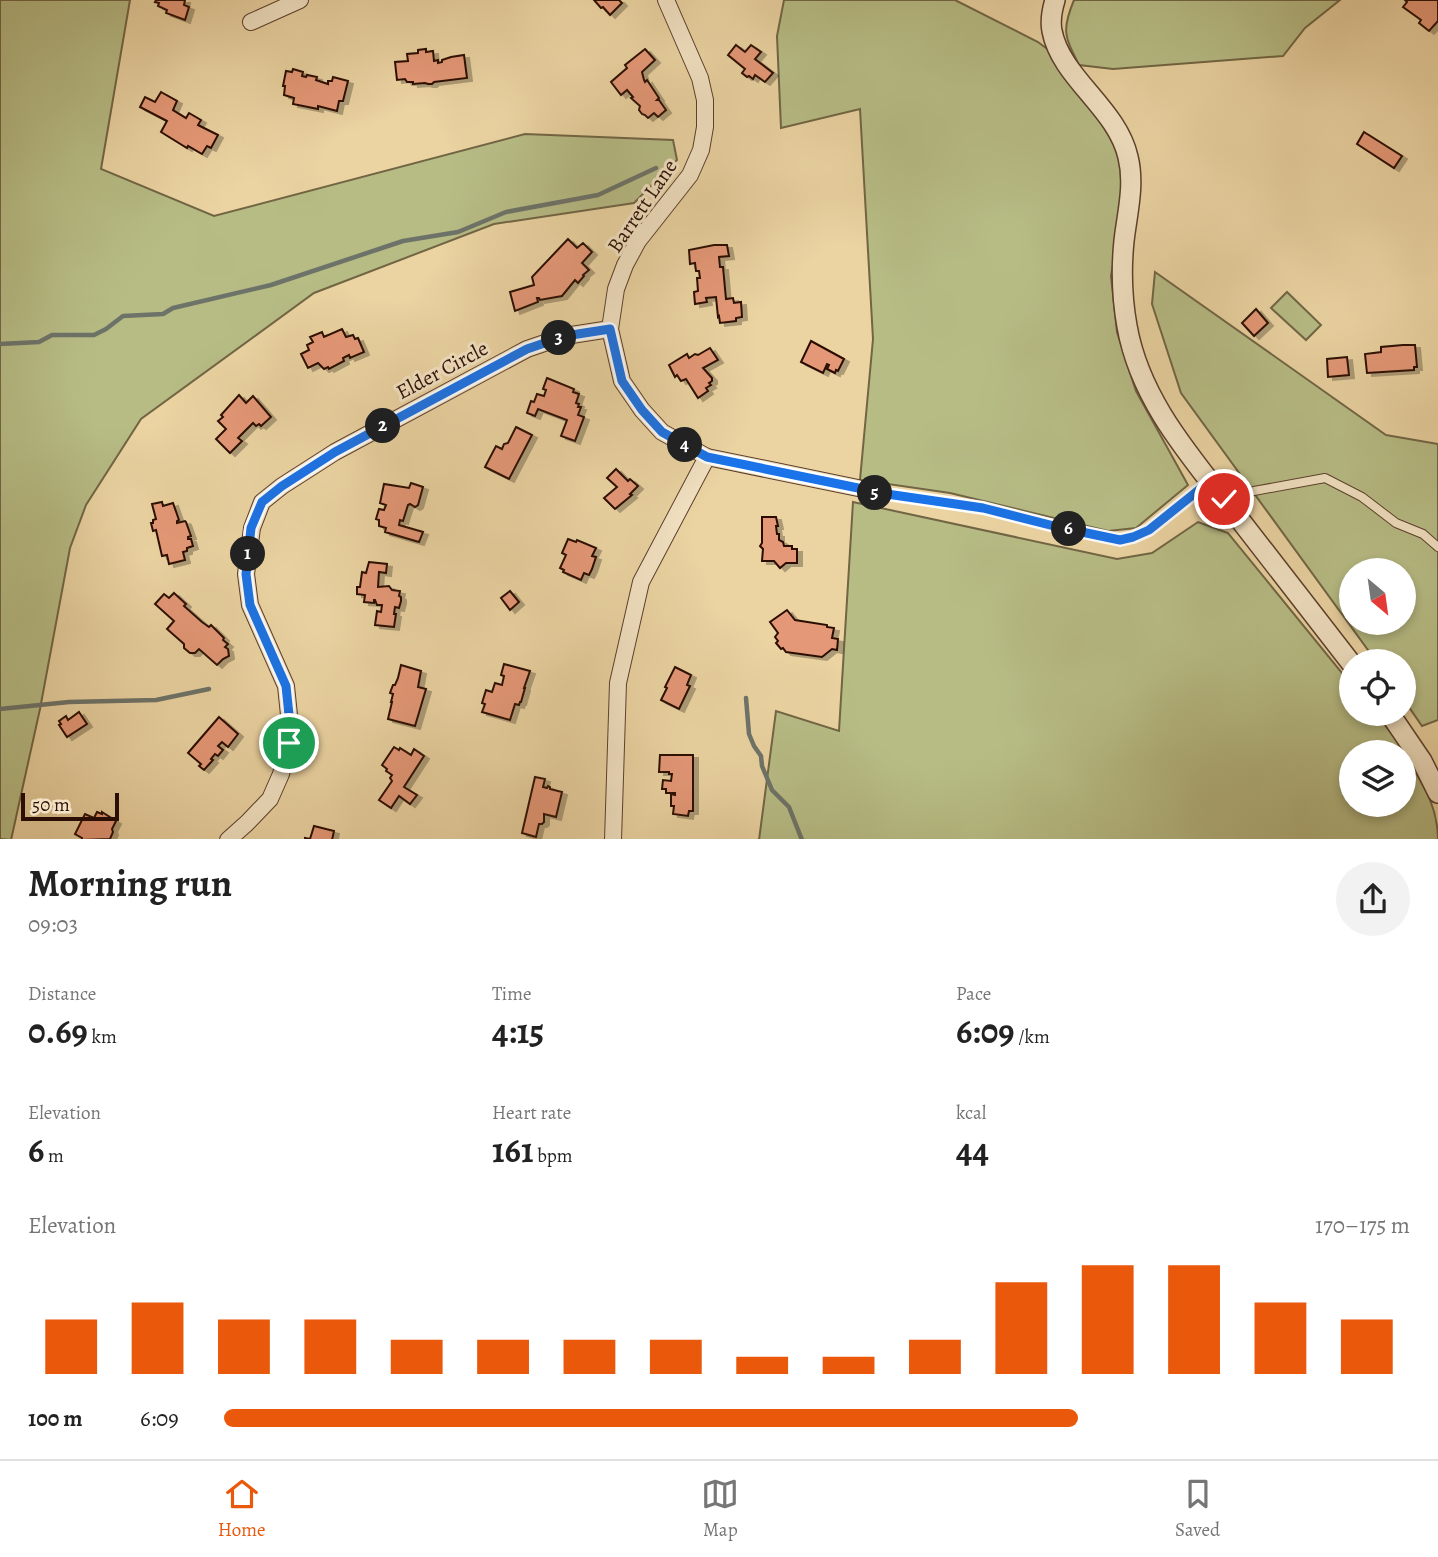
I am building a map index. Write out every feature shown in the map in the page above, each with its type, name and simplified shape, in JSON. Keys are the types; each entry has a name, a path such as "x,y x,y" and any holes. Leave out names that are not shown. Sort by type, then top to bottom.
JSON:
{"street":[{"path":"251,22 300,0"},
{"name":"Barrett Lane","path":"666,0 700,78 705,100 705,127 701,150 690,175 638,241 616,289 610,329 622,381 642,410 662,432 707,457 858,488"},
{"path":"1055,0 1051,13 1052,31 1058,50 1109,116 1129,157 1131,194 1122,270 1125,313 1133,352 1142,378 1173,433 1340,649"},
{"name":"Elder Circle","path":"228,839 270,799 281,774 289,743 286,686 250,605 246,574 251,528 262,502 335,452 527,349 565,336 610,329"},
{"path":"613,839 618,683 641,582 707,457"},
{"path":"1398,726 1422,761 1438,793"}],"lane":[{"path":"1224,499 1325,478 1362,497 1396,523 1423,534 1438,547"},
{"path":"858,488 983,508 1120,540 1149,530 1210,481"}],"green space":[{"path":"0,0 130,0 101,169 214,216 525,134 673,140 677,160 634,203 494,224 314,293 141,419 86,505 70,548 40,709 11,839 0,839"},
{"path":"784,0 955,0 1038,42 1054,54 1116,144 1121,169 1122,212 1111,276 1117,332 1136,391 1188,485 1136,528 1108,531 950,493 860,480 873,339 860,109 781,128 777,36"},
{"path":"1074,0 1340,0 1305,28 1283,56 1113,69 1079,65 1066,34 1067,19"},
{"path":"1155,272 1386,435 1438,444 1438,720 1422,726 1416,717 1416,649 1367,649 1357,635 1416,635 1416,558 1339,558 1339,610 1181,393 1152,304"},
{"path":"1287,292 1321,325 1306,340 1271,308"},
{"path":"853,502 1117,559 1152,553 1198,522 1228,533 1339,669 1339,726 1386,726 1396,740 1339,740 1339,817 1416,817 1416,774 1432,804 1438,839 759,839 776,711 839,731"}],"building":[{"path":"156,0 185,0 184,5 189,7 185,20 166,13 167,10 158,6"},
{"path":"594,0 619,0 622,3 610,15"},
{"path":"1405,0 1438,0 1438,21 1429,31 1419,23 1421,20 1403,7 1407,2"},
{"path":"736,45 745,52 751,45 761,52 755,59 773,73 765,82 755,75 753,79 742,73 745,69 728,55"},
{"path":"426,49 426,52 433,51 434,61 438,60 438,63 464,55 467,78 432,84 413,84 405,79 397,80 395,62 408,61 407,54"},
{"path":"645,49 655,60 642,72 644,80 647,80 659,98 657,100 666,110 658,117 654,113 648,118 642,114 640,106 627,90 621,95 611,82 627,68 625,65"},
{"path":"293,69 303,72 302,76 317,77 316,80 328,84 333,77 348,81 343,101 339,101 337,111 293,104 294,98 284,95 283,86 286,71 292,72"},
{"path":"161,92 177,101 173,110 186,118 189,113 201,120 198,125 218,135 211,148 207,146 202,154 161,132 167,121 140,107 145,97 155,102"},
{"path":"1364,132 1402,156 1394,168 1357,144"},
{"path":"568,239 577,248 583,243 592,252 582,263 589,270 578,283 575,280 562,296 540,300 537,298 538,302 515,311 510,292 534,285 532,277"},
{"path":"727,245 729,256 719,257 720,267 723,267 726,299 733,298 734,303 741,302 742,317 736,318 736,321 720,323 716,297 706,298 707,302 695,304 694,292 698,291 697,278 700,278 695,263 690,264 689,250"},
{"path":"1256,309 1268,323 1254,336 1242,323"},
{"path":"342,329 346,337 353,335 355,339 358,338 364,352 350,358 349,355 329,369 324,369 318,363 308,368 301,354 309,350 307,345 313,342 310,337 322,332 324,337"},
{"path":"811,341 844,359 838,371 835,373 827,369 827,364 823,373 801,362"},
{"path":"1415,345 1417,367 1414,367 1414,370 1367,373 1365,354 1381,352 1381,347"},
{"path":"710,348 718,360 703,368 712,381 706,388 708,391 698,398 686,379 681,381 677,375 675,377 669,365 687,354 689,358"},
{"path":"1347,357 1349,375 1328,377 1327,359"},
{"path":"547,378 574,389 573,392 579,394 576,403 581,407 578,415 584,417 575,441 561,436 567,420 538,409 535,416 527,413 537,394 544,396 546,390 543,389"},
{"path":"239,395 246,403 253,396 271,417 261,426 253,423 238,438 242,441 230,453 216,439 226,429 218,421"},
{"path":"516,427 532,435 509,479 485,467 496,446 502,449"},
{"path":"616,469 628,481 630,479 638,486 630,494 632,495 615,509 604,498 617,487 607,478"},
{"path":"411,483 423,487 418,505 408,505 399,525 423,532 419,542 385,532 386,528 379,526 379,520 376,519 379,509 384,510 386,505 380,503 384,484 409,488"},
{"path":"162,502 163,506 173,503 179,520 177,523 186,522 191,536 188,539 191,539 193,546 183,552 185,560 169,564 167,555 162,556 156,530 153,531 151,523 156,519 152,504"},
{"path":"762,517 776,517 779,540 784,546 797,549 797,563 786,563 780,568 774,561 762,561"},
{"path":"568,539 596,548 592,556 596,557 592,569 589,575 584,573 581,580 560,568 566,555 562,553"},
{"path":"369,562 387,564 386,573 379,572 378,587 389,586 392,590 400,591 401,601 399,608 395,607 394,627 375,625 377,611 381,612 382,605 377,605 375,600 374,603 364,602 365,595 357,594 362,572 366,573"},
{"path":"510,591 519,602 510,610 501,598"},
{"path":"174,593 186,604 184,606 209,627 211,625 228,644 225,647 229,656 217,665 199,649 190,653 167,629 174,621 155,604 164,594 169,598"},
{"path":"787,610 795,620 834,628 832,638 838,639 837,650 832,649 822,657 781,649 776,643 778,641 775,637 778,633 770,622"},
{"path":"504,664 530,671 521,702 519,705 515,704 510,720 482,712 486,690 492,692 495,683 502,685"},
{"path":"401,665 421,671 418,687 426,689 415,726 388,719 393,694 390,693"},
{"path":"675,667 691,675 687,685 690,686 679,709 661,700"},
{"path":"79,712 87,724 67,737 59,721 66,716 68,720"},
{"path":"219,717 238,734 228,747 222,742 218,746 223,750 218,756 215,754 204,770 188,753"},
{"path":"394,747 411,755 414,749 424,756 404,787 417,795 410,804 399,796 391,808 379,800 392,781 392,775 382,765"},
{"path":"660,755 693,755 693,811 689,811 688,816 673,814 671,794 675,793 666,793 666,789 662,789 663,780 671,781 672,774 659,772"},
{"path":"535,777 545,779 543,787 548,786 562,792 556,817 544,814 544,822 539,824 536,837 522,833"},
{"path":"97,812 102,812 116,821 110,839 82,839 75,834 85,814 94,818"},
{"path":"314,826 334,831 332,839 310,839"}],"waterway":[{"path":"0,344 39,342 52,335 94,335 123,316 163,314 173,308 271,285 403,241 458,232 506,212 598,195 656,168"},
{"path":"0,709 69,702 156,700 209,689"},
{"path":"746,698 749,734 761,756 762,766 772,790 789,807 802,839"}],"route":[{"path":"289,743 286,686 250,605 246,574 251,528 262,502 335,452 527,349 565,336 610,329 622,381 642,410 662,432 707,457 873,492 983,508 1120,540 1149,530 1210,481 1224,499"}]}
